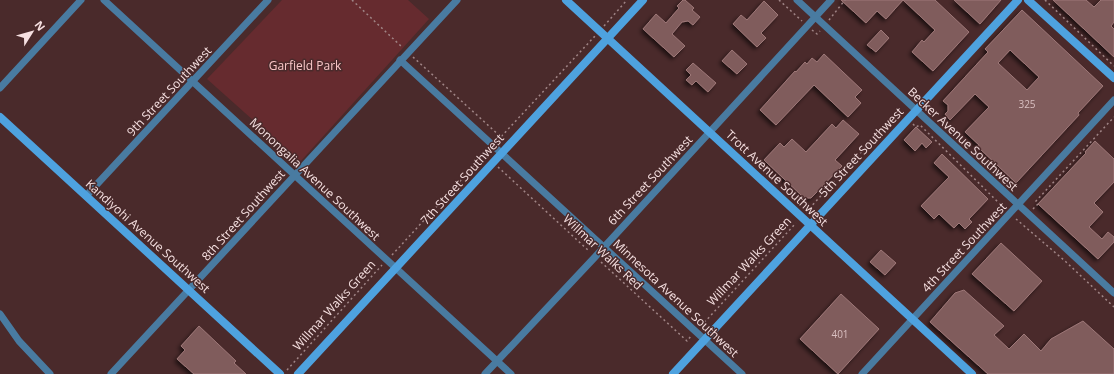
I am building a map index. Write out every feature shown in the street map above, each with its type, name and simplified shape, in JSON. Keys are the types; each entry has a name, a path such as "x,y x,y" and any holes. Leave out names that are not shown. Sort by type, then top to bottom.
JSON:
{"street":[{"path":"0,88 81,0"},
{"name":"Monongalia Avenue Southwest","path":"104,0 511,374"},
{"name":"9th Street Southwest","path":"86,196 268,0"},
{"name":"8th Street Southwest","path":"111,374 457,0"},
{"name":"Trott Avenue Southwest","path":"566,0 972,374"},
{"name":"7th Street Southwest","path":"298,374 643,0"},
{"name":"Becker Avenue Southwest","path":"797,0 1114,293"},
{"name":"6th Street Southwest","path":"485,374 831,0"},
{"name":"5th Street Southwest","path":"673,374 1018,0"},
{"path":"1028,0 1114,78"},
{"name":"Minnesota Avenue Southwest","path":"400,60 742,374"},
{"name":"4th Street Southwest","path":"862,374 1114,100"},
{"name":"Kandiyohi Avenue Southwest","path":"0,116 282,374"},
{"path":"0,314 19,341 50,374"}],"path":[{"path":"352,0 500,137"},
{"path":"489,158 484,154 627,0"},
{"path":"1045,0 1114,66"},
{"name":"Willmar Walks Green","path":"806,212 899,111 903,115"},
{"path":"1020,223 1038,204 1036,201 1114,117"},
{"path":"912,124 916,127 920,126 1006,210"},
{"name":"Willmar Walks Green","path":"282,374 484,154"},
{"path":"499,167 589,251"},
{"path":"1015,218 1065,261 1114,307"},
{"name":"Willmar Walks Green","path":"700,327 797,221"},
{"path":"601,262 687,340 691,336"}],"green space":[{"name":"Garfield Park","path":"282,0 408,0 429,19 300,162 207,79"}],"building":[{"path":"683,0 694,8 692,10 700,17 693,25 688,21 682,22 672,34 685,46 674,57 643,29 656,14 666,23 679,8 677,6"},
{"path":"841,0 903,0 886,19 877,11 866,23"},
{"path":"903,0 935,0 969,32 933,71 912,52 922,40 924,42 935,30"},
{"path":"954,0 1001,0 980,24"},
{"path":"1053,0 1086,0 1094,7 1101,0 1114,0 1114,22 1111,26 1114,29 1114,57"},
{"path":"764,1 778,15 761,33 766,38 757,47 733,24 741,15 747,20"},
{"path":"1022,10 1103,86 1078,113 1079,115 1016,183 978,147 979,145 965,132 989,107 975,94 950,120 945,114 948,111 948,105 943,101 988,52 985,49","holes":["1010,50 1039,77 1027,90 998,63"]},
{"path":"881,30 889,38 876,52 867,45"},
{"path":"732,50 747,64 737,74 722,61"},
{"path":"824,54 862,90 855,97 861,103 848,117 814,85 776,125 760,110 805,62 807,64 812,58 817,62"},
{"path":"693,63 716,83 708,92 696,81 692,85 686,80 691,75 686,70"},
{"path":"843,120 859,134 835,160 842,166 811,198 805,198 802,196 764,160 780,143 784,147 792,139 806,152 832,124 836,128"},
{"path":"916,127 932,142 926,148 922,143 915,151 904,140"},
{"path":"1095,141 1114,159 1114,182 1094,203 1103,212 1089,227 1102,239 1108,232 1114,237 1114,242 1098,259 1038,204 1086,153 1085,152"},
{"path":"942,154 988,199 969,219 972,222 965,229 959,223 954,228 939,214 934,219 921,206 949,177 934,163"},
{"path":"1001,243 1042,281 1014,311 972,274"},
{"path":"881,250 896,263 885,275 870,262"},
{"path":"964,290 1004,326 994,335 1009,349 1024,334 1041,351 1051,339 1083,321 1114,349 1114,374 988,374 930,322 955,293"},
{"path":"841,294 879,329 838,374 800,339"},
{"path":"199,326 236,361 234,363 246,374 194,374 177,359 185,350 181,346"}]}
